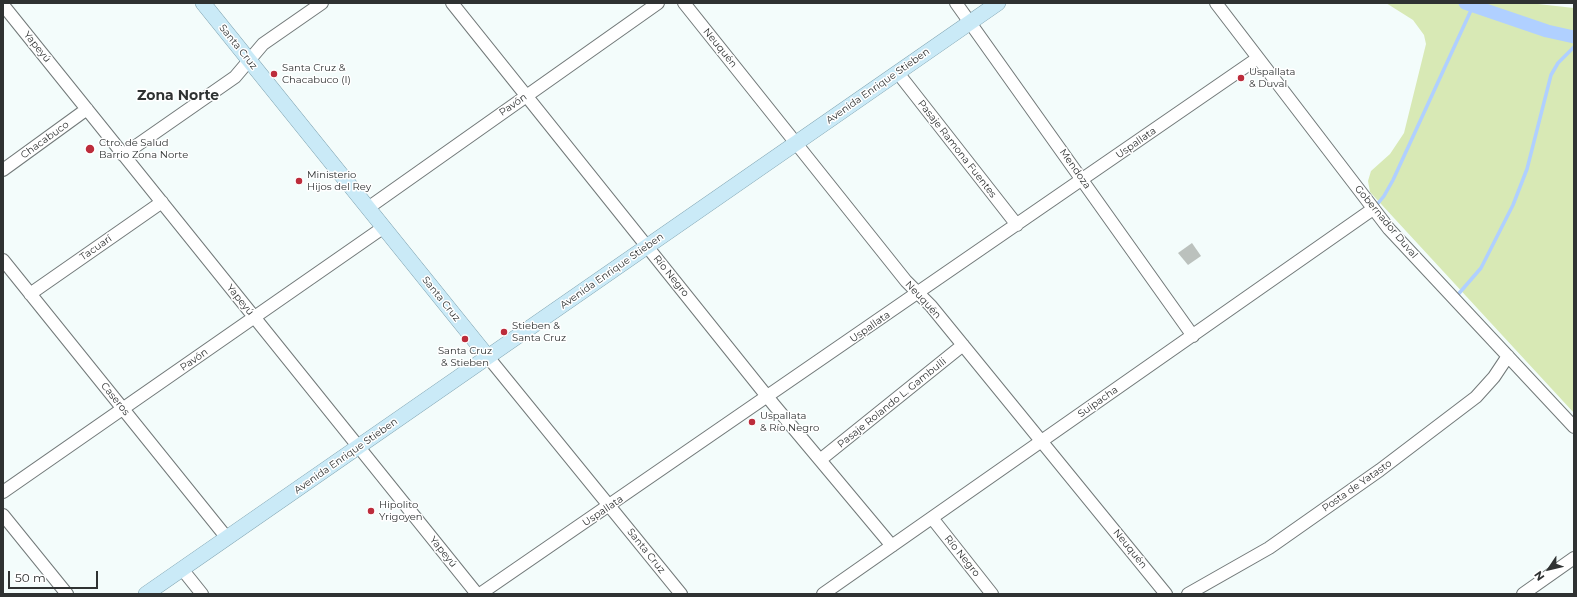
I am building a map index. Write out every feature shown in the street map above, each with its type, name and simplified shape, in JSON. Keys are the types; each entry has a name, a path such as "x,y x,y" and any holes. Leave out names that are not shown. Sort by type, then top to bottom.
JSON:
{"main road":[{"name":"Santa Cruz","path":"203,3 488,357"},
{"name":"Avenida Enrique Stieben","path":"146,594 998,3"}],"street":[{"path":"123,155 235,77 263,44 322,3"},
{"name":"Río Negro","path":"452,3 768,397 892,546"},
{"name":"Pavón","path":"368,208 658,3"},
{"name":"Neuquén","path":"684,3 906,281 931,306 1166,594"},
{"name":"Mendoza","path":"956,3 971,22 1193,336"},
{"name":"Gobernador Duval","path":"1216,3 1373,209 1395,235 1574,427"},
{"name":"Yapeyú","path":"3,5 478,594"},
{"name":"Uspallata","path":"478,594 610,506 1258,58"},
{"name":"Pasaje Ramona Fuentes","path":"898,72 1017,225"},
{"name":"Chacabuco","path":"3,170 87,109"},
{"name":"Tacuarí","path":"30,294 162,202"},
{"name":"Suipacha","path":"823,594 836,590 892,546 1373,209"},
{"name":"Pavón","path":"3,492 384,227"},
{"name":"Caseros","path":"3,260 228,538"},
{"name":"Pasaje Rolando L. Gambulli","path":"820,460 963,345"},
{"name":"Posta de Yatasto","path":"1188,594 1269,548 1380,470 1476,396 1494,377 1508,356"},
{"name":"Santa Cruz","path":"488,357 681,594"},
{"path":"3,515 67,594"},
{"name":"Río Negro","path":"932,518 992,594"},
{"path":"1523,594 1574,558"},
{"path":"182,569 202,594"}],"green space":[{"path":"1386,3 1529,3 1574,8 1574,413 1370,192 1368,181 1371,171 1390,154 1404,133 1426,44 1424,35 1413,20"}],"building":[{"path":"1192,243 1201,256 1188,265 1178,253"}],"waterway":[{"path":"1465,3 1547,31 1574,37"},
{"path":"1375,207 1384,196 1393,180 1473,6"},
{"path":"1455,298 1481,268 1513,205 1527,169 1551,75 1558,63 1574,47"}],"place":[{"name":"Santa Cruz & Chacabuco (I)","path":"274,74"},
{"name":"Uspallata & Duval","path":"1241,78"},
{"name":"Ctro. de Salud Barrio Zona Norte","path":"90,149"},
{"name":"Ministerio Hijos del Rey","path":"299,181"},
{"name":"Stieben & Santa Cruz","path":"504,332"},
{"name":"Santa Cruz & Stieben","path":"465,339"},
{"name":"Uspallata & Río Negro","path":"752,422"},
{"name":"Hipolito Yrigoyen","path":"371,511"}],"district":[{"name":"Zona Norte","path":"178,96"}]}
